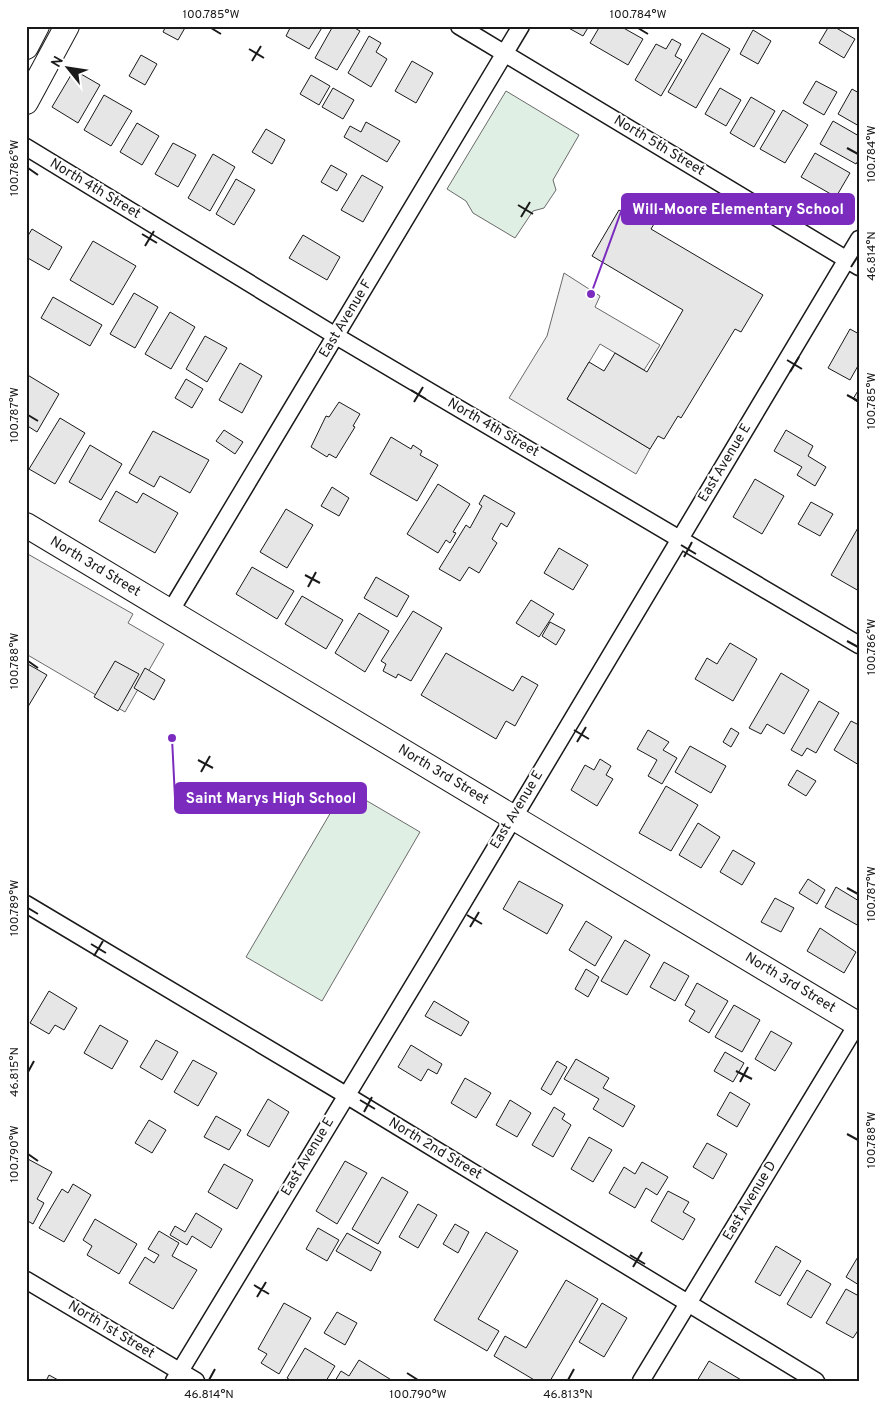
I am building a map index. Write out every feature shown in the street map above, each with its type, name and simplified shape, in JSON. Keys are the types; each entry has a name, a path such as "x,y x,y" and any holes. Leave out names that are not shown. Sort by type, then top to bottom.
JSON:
{"street":[{"path":"26,47 37,26"},
{"path":"26,102 67,26"},
{"name":"North 5th Street","path":"459,26 852,263"},
{"name":"East Avenue F","path":"170,612 521,26"},
{"name":"North 4th Street","path":"26,147 336,336 859,645"},
{"name":"East Avenue E","path":"177,1376 680,538 852,263 859,239"},
{"name":"North 3rd Street","path":"26,525 858,1023"},
{"name":"North 2nd Street","path":"26,904 346,1095 816,1381"},
{"name":"East Avenue D","path":"641,1381 858,1023"},
{"name":"North 1st Street","path":"26,1280 177,1376 196,1381"}],"green space":[{"path":"506,91 579,135 553,180 556,190 544,208 533,211 515,238 473,213 466,201 447,189"},
{"path":"345,788 420,832 322,1001 246,957"}],"shaded area":[{"path":"564,273 600,296 595,307 660,345 644,370 600,344 567,399 650,449 636,474 509,398 547,336"},
{"path":"26,553 133,614 128,623 164,644 125,712 26,654"}],"building":[{"path":"166,26 186,26 178,40 163,32"},
{"path":"291,26 323,26 309,49 286,36"},
{"path":"333,26 351,26 360,31 337,70 315,58"},
{"path":"565,26 589,26 583,36"},
{"path":"600,26 620,26 643,39 628,65 590,43"},
{"path":"829,26 833,26 855,39 844,58 819,43"},
{"path":"753,30 771,41 758,64 740,54"},
{"path":"702,33 730,49 696,108 668,92"},
{"path":"369,36 381,43 376,52 387,59 371,87 348,73"},
{"path":"672,39 681,44 675,56 682,60 661,96 635,80 656,44 666,49"},
{"path":"141,55 157,64 145,85 129,76"},
{"path":"412,61 433,73 416,103 395,91"},
{"path":"74,70 100,85 78,123 52,107"},
{"path":"311,75 330,86 319,105 300,94"},
{"path":"816,81 837,92 824,115 803,103"},
{"path":"333,88 354,100 343,119 322,107"},
{"path":"720,88 741,100 726,126 705,114"},
{"path":"852,89 859,93 859,126 838,114"},
{"path":"104,95 132,111 111,146 84,130"},
{"path":"751,97 775,111 754,147 730,133"},
{"path":"783,110 808,125 785,163 760,149"},
{"path":"833,121 859,136 859,159 856,164 820,144"},
{"path":"366,122 400,141 387,162 344,137 350,126 361,132"},
{"path":"137,123 159,136 142,165 120,152"},
{"path":"266,129 285,140 272,164 252,152"},
{"path":"173,143 196,155 178,187 155,174"},
{"path":"815,153 850,173 836,197 801,177"},
{"path":"213,154 235,167 210,211 188,198"},
{"path":"331,165 347,174 337,191 321,182"},
{"path":"362,175 383,187 363,222 341,210"},
{"path":"236,179 255,190 234,225 216,214"},
{"path":"625,206 654,224 651,229 763,295 741,332 735,329 681,418 678,416 664,439 658,436 650,449 567,399 589,362 604,371 615,353 647,372 683,310 592,256 619,210 622,212"},
{"path":"32,229 62,247 49,270 26,257 26,239"},
{"path":"303,235 340,257 327,280 289,258"},
{"path":"93,241 136,266 113,305 70,280"},
{"path":"134,293 158,307 135,348 110,334"},
{"path":"53,297 102,325 90,346 41,318"},
{"path":"170,312 195,327 171,369 145,354"},
{"path":"850,329 859,334 859,364 850,380 828,368"},
{"path":"205,336 227,348 207,382 186,369"},
{"path":"240,363 262,376 242,413 219,400"},
{"path":"26,374 59,394 37,432 26,425"},
{"path":"186,379 203,389 192,408 175,398"},
{"path":"859,389 859,403 853,399"},
{"path":"339,402 360,414 353,426 355,427 336,458 329,454 327,457 311,447 326,416 329,417"},
{"path":"60,418 85,433 55,484 29,469"},
{"path":"224,430 243,442 235,454 216,441"},
{"path":"786,430 813,446 808,456 826,467 815,486 797,475 802,467 774,451"},
{"path":"153,431 209,460 190,493 160,476 154,487 129,473"},
{"path":"391,437 411,449 413,445 422,451 420,455 438,465 417,501 370,474"},
{"path":"90,445 122,464 101,500 69,482"},
{"path":"755,479 784,496 762,534 733,517"},
{"path":"438,484 470,504 453,532 456,533 450,543 446,540 438,553 407,534"},
{"path":"332,487 349,498 339,516 321,506"},
{"path":"116,491 137,503 143,493 178,513 155,553 99,521"},
{"path":"484,495 515,513 507,527 501,523 492,539 497,543 479,573 469,567 460,581 439,569 466,525 470,528 482,506 479,504"},
{"path":"811,502 833,514 820,536 798,524"},
{"path":"286,509 313,525 287,568 260,552"},
{"path":"859,526 859,591 831,575"},
{"path":"559,548 588,565 573,590 544,573"},
{"path":"252,567 294,591 277,619 236,594"},
{"path":"376,577 409,596 397,617 364,598"},
{"path":"302,596 343,620 326,649 285,624"},
{"path":"531,600 554,614 539,637 516,623"},
{"path":"413,611 442,628 411,681 398,674 396,678 383,671 386,664 381,661"},
{"path":"359,613 389,631 365,672 335,653"},
{"path":"550,622 565,630 556,645 542,636"},
{"path":"730,643 757,659 733,701 695,679 707,658 717,664"},
{"path":"446,653 513,691 522,676 538,685 515,726 506,721 496,739 421,695"},
{"path":"115,661 139,674 118,711 94,697"},
{"path":"26,663 47,675 26,710"},
{"path":"145,668 165,680 154,700 134,688"},
{"path":"781,673 809,690 784,734 767,724 761,734 749,728"},
{"path":"819,701 839,713 816,753 807,748 802,756 791,750"},
{"path":"851,721 859,725 859,765 834,750"},
{"path":"731,728 739,733 731,747 723,742"},
{"path":"648,730 669,742 663,750 677,758 662,784 648,776 657,760 637,749"},
{"path":"690,746 726,766 711,793 675,772"},
{"path":"600,759 611,766 606,775 613,779 597,806 571,790 585,765 594,770"},
{"path":"797,770 816,781 806,796 788,785"},
{"path":"666,786 698,805 671,851 639,833"},
{"path":"698,823 720,837 701,868 679,855"},
{"path":"733,850 755,863 742,885 720,872"},
{"path":"808,879 825,890 817,904 799,893"},
{"path":"519,881 563,905 547,934 503,909"},
{"path":"836,887 859,901 859,926 825,907"},
{"path":"775,898 794,908 781,932 761,922"},
{"path":"586,921 612,937 595,966 569,950"},
{"path":"820,928 856,952 844,973 807,951"},
{"path":"625,940 650,955 627,995 601,981"},
{"path":"664,962 689,976 675,1001 650,987"},
{"path":"586,969 599,977 588,997 575,989"},
{"path":"697,983 728,1001 709,1033 689,1021 695,1011 685,1005"},
{"path":"49,991 77,1008 64,1030 55,1025 49,1034 30,1023"},
{"path":"434,1001 469,1022 461,1036 425,1016"},
{"path":"734,1005 760,1020 742,1052 715,1037"},
{"path":"100,1025 128,1041 112,1069 84,1053"},
{"path":"771,1031 792,1043 775,1071 755,1059"},
{"path":"156,1040 178,1052 162,1080 140,1067"},
{"path":"411,1045 442,1064 437,1074 428,1069 421,1081 398,1067"},
{"path":"725,1052 744,1063 733,1082 714,1071"},
{"path":"576,1059 609,1078 603,1088 635,1106 623,1127 593,1109 599,1099 564,1079"},
{"path":"193,1060 217,1073 198,1106 174,1092"},
{"path":"557,1061 567,1067 551,1095 541,1089"},
{"path":"465,1078 491,1093 476,1118 451,1103"},
{"path":"730,1092 750,1104 737,1127 717,1115"},
{"path":"268,1099 289,1112 269,1147 247,1135"},
{"path":"510,1100 531,1113 517,1137 496,1125"},
{"path":"554,1107 565,1114 562,1119 571,1125 553,1157 532,1145"},
{"path":"216,1116 241,1130 229,1150 204,1137"},
{"path":"149,1120 166,1130 152,1153 135,1143"},
{"path":"589,1137 612,1150 593,1182 571,1169"},
{"path":"707,1143 727,1154 713,1179 693,1167"},
{"path":"26,1158 52,1172 37,1199 44,1203 33,1224 26,1220"},
{"path":"345,1161 367,1173 337,1224 316,1211"},
{"path":"642,1162 668,1177 657,1195 646,1188 635,1208 609,1193 624,1167 635,1174"},
{"path":"224,1164 253,1180 237,1209 208,1192"},
{"path":"382,1177 408,1192 378,1244 352,1229"},
{"path":"73,1184 91,1195 64,1242 39,1228 62,1189 68,1193"},
{"path":"668,1191 689,1202 683,1212 695,1219 683,1240 651,1221"},
{"path":"418,1204 437,1215 418,1248 399,1237"},
{"path":"196,1213 222,1229 211,1248 192,1236 187,1245 170,1235 175,1226 185,1232"},
{"path":"95,1219 137,1244 119,1274 87,1255 92,1246 83,1240"},
{"path":"455,1224 469,1232 458,1253 443,1244"},
{"path":"318,1228 339,1240 327,1261 306,1249"},
{"path":"159,1231 179,1243 172,1256 197,1270 173,1309 129,1283 145,1257 154,1263 159,1255 148,1249"},
{"path":"486,1232 518,1251 478,1319 499,1331 487,1351 434,1320"},
{"path":"347,1233 381,1252 371,1271 336,1251"},
{"path":"776,1246 801,1261 780,1296 755,1282"},
{"path":"859,1255 859,1285 846,1277"},
{"path":"807,1270 831,1284 811,1318 787,1304"},
{"path":"566,1280 598,1299 550,1381 536,1381 494,1356 505,1336 526,1348"},
{"path":"846,1289 857,1295 859,1292 859,1329 853,1338 826,1323"},
{"path":"284,1303 311,1318 279,1374 261,1363 267,1354 258,1349"},
{"path":"602,1303 627,1318 604,1357 579,1342"},
{"path":"337,1312 357,1323 345,1345 324,1333"},
{"path":"305,1348 335,1366 326,1381 292,1381 287,1378"},
{"path":"359,1360 393,1381 335,1381 341,1371 349,1376"},
{"path":"709,1361 743,1381 697,1381"},
{"path":"49,1375 60,1381 46,1381"}],"place":[{"name":"Will-Moore Elementary School","path":"591,294"},
{"name":"Saint Marys High School","path":"172,738"}]}
